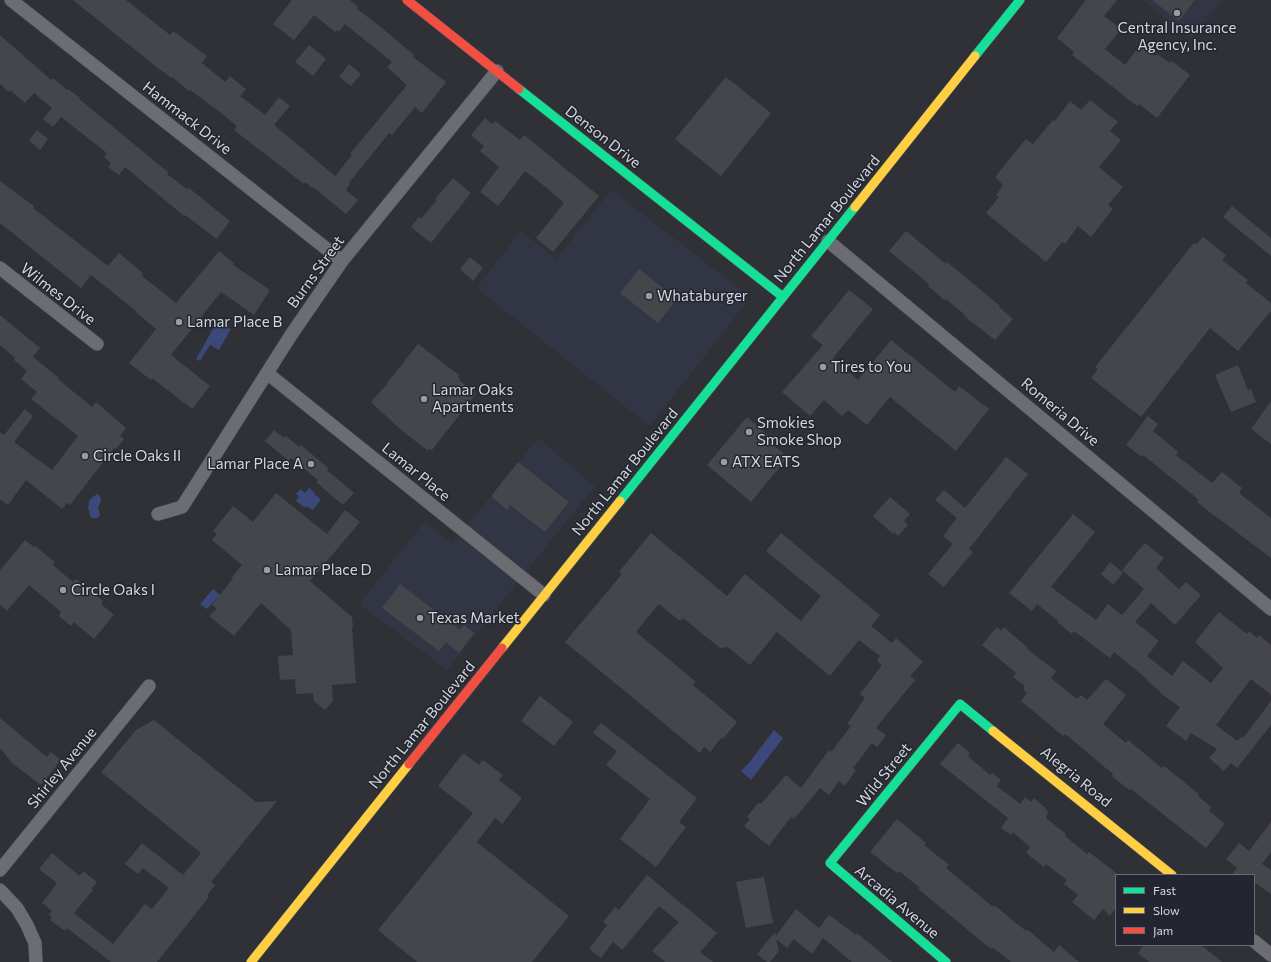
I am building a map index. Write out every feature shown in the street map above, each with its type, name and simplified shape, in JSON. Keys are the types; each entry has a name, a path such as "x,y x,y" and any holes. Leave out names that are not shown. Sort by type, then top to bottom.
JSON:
{"main road":[{"name":"Denson Drive","path":"407,0 783,297"},
{"name":"North Lamar Boulevard","path":"251,962 1020,0"},
{"name":"Wild Street","path":"830,863 960,704"},
{"name":"Alegria Road","path":"960,704 1171,874"},
{"name":"Arcadia Avenue","path":"830,863 946,962"}],"street":[{"name":"Hammack Drive","path":"11,0 342,261"},
{"name":"Burns Street","path":"158,514 182,507 317,296 342,261 496,71"},
{"name":"Romeria Drive","path":"828,240 1271,609"},
{"name":"Wilmes Drive","path":"0,268 97,344"},
{"name":"Lamar Place","path":"267,373 544,595"},
{"name":"Shirley Avenue","path":"0,870 150,686"},
{"path":"0,890 17,908 27,925 35,944 36,962"},
{"path":"1255,942 1271,955"}],"shaded area":[{"path":"1142,0 1223,0 1191,38"},
{"path":"611,190 743,291 746,303 650,426 476,288 521,231 556,259"},
{"path":"538,438 595,486 447,670 359,604 424,522 453,543"}],"water":[{"path":"217,322 231,329 219,350 210,345 200,361 196,359"},
{"path":"309,488 321,499 313,510 306,506 305,508 296,501 299,496 296,494 300,489 305,493"},
{"path":"97,494 100,496 101,501 98,508 100,516 97,518 91,518 88,508 89,501"},
{"path":"213,589 220,595 207,609 200,604"},
{"path":"774,730 783,738 751,780 741,771"}],"building":[{"path":"73,0 126,0 170,35 173,31 207,56 202,63 225,82 230,76 246,89 240,96 265,115 279,97 290,106 274,125 335,176 352,155 350,154 407,85 387,67 392,62 345,24 339,32 337,30 335,32 314,15 294,40 273,24 292,0 350,0 358,7 357,9 414,55 413,57 446,82 422,113 415,107 392,135 389,133 349,183 350,184 346,190 358,200 346,214 313,187 312,188 305,182 304,184 234,130 237,126 221,113 190,90 189,91 172,77 171,78"},
{"path":"1086,0 1117,0 1104,16 1121,29 1105,49 1125,65 1140,45 1155,56 1157,54 1170,63 1172,61 1190,75 1157,118 1139,104 1137,106 1072,55 1074,52 1057,38"},
{"name":"Central Insurance Agency, Inc.","path":"1152,0 1195,0 1179,21"},
{"path":"0,35 51,80 53,78 67,90 68,89 80,98 79,99 168,172 167,174 188,190 189,188 230,221 217,239 185,215 184,216 125,167 119,175 108,167 111,163 104,157 107,153 61,117 53,127 43,119 52,108 34,93 25,103 10,90 9,92 0,84"},
{"path":"309,45 326,59 313,76 295,62"},
{"path":"349,64 361,74 351,86 339,77"},
{"path":"726,77 771,113 721,176 675,139"},
{"path":"1090,100 1118,122 1110,131 1121,140 1099,167 1123,187 1108,205 1113,209 1091,237 1078,226 1065,244 1062,242 1046,262 986,213 999,197 996,195 1003,185 995,177 1026,139 1033,144 1053,120 1055,121 1070,101 1081,110"},
{"path":"485,118 492,124 495,121 520,140 524,135 599,196 553,252 536,238 564,203 547,188 525,171 498,206 480,192 499,167 480,151 484,146 471,135"},
{"path":"37,130 48,139 40,150 29,140"},
{"path":"453,178 471,193 431,243 411,227 419,217 421,219 437,200 435,199"},
{"path":"0,181 34,206 33,208 108,266 119,253 143,273 142,276 176,303 219,251 234,263 233,265 270,290 254,315 221,292 171,355 210,386 192,409 152,378 151,380 129,363 156,329 91,275 81,288 0,223"},
{"path":"1232,206 1271,238 1271,256 1223,217"},
{"path":"906,231 946,264 947,262 1000,306 999,307 1013,319 995,340 964,316 964,314 946,299 944,300 928,286 929,284 889,251"},
{"path":"1203,237 1226,255 1222,260 1248,280 1246,283 1271,303 1271,311 1238,351 1210,328 1141,417 1091,378 1098,369 1095,367 1194,243 1196,245"},
{"path":"470,257 483,268 473,281 460,269"},
{"name":"Whataburger","path":"639,269 677,299 658,323 620,293"},
{"path":"849,290 873,309 833,358 858,380 891,340 955,392 959,386 989,409 956,451 890,397 867,425 848,410 842,416 824,400 810,416 782,392 823,345 811,336"},
{"path":"0,315 40,348 33,357 92,407 96,402 126,428 120,436 124,439 116,449 114,448 70,505 67,503 62,509 26,480 8,505 0,499 0,432 4,435 25,409 33,416 14,442 52,470 78,436 31,399 37,392 21,379 27,371 0,345"},
{"name":"Lamar Oaks Apartments","path":"418,344 459,375 459,380 475,393 475,395 432,450 427,450 401,430 371,402"},
{"path":"1238,365 1248,390 1251,389 1256,402 1231,412 1215,375"},
{"path":"1271,401 1271,444 1251,429"},
{"path":"1148,416 1158,424 1153,431 1178,452 1176,455 1212,483 1222,472 1242,488 1239,493 1271,518 1271,558 1197,502 1199,500 1143,455 1142,457 1126,445"},
{"path":"747,417 769,436 766,439 788,457 751,502 707,465"},
{"name":"Lamar Place A","path":"274,430 284,438 286,436 299,447 301,445 354,493 343,505 316,482 318,480 291,458 289,461 265,441"},
{"path":"1006,457 1028,474 969,549 973,552 944,587 928,574 953,544 943,536 957,518 935,500 944,490 965,508"},
{"path":"518,462 569,502 545,532 510,505 507,510 492,497"},
{"path":"276,493 327,534 345,510 360,522 310,581 352,617 356,683 332,685 333,701 325,710 314,701 313,693 296,694 295,679 280,680 278,656 293,655 291,630 261,603 234,636 209,616 217,609 212,605 242,565 212,540 217,534 213,531 233,506 253,522"},
{"path":"890,497 910,514 904,521 908,525 898,536 894,532 893,534 873,516"},
{"path":"1073,514 1095,532 1051,587 1096,620 1108,604 1122,615 1144,589 1122,570 1145,543 1164,558 1156,568 1179,589 1186,582 1201,595 1175,625 1151,603 1135,622 1159,641 1147,656 1172,676 1183,661 1211,683 1223,668 1195,642 1219,612 1247,634 1249,631 1257,638 1259,635 1271,645 1271,695 1251,679 1216,725 1237,741 1241,737 1243,738 1271,701 1271,725 1237,768 1231,763 1224,771 1209,758 1217,749 1191,733 1186,741 1166,726 1180,707 1159,692 1160,691 1147,681 1148,680 1114,652 1110,658 1074,631 1072,634 1037,604 1032,611 1009,593"},
{"path":"651,533 727,596 745,574 801,621 821,596 766,551 781,533 880,615 871,626 892,643 896,638 923,662 910,676 915,680 876,728 886,735 877,747 872,743 853,768 856,770 845,786 839,781 829,795 820,788 794,819 791,817 769,846 744,826 750,819 747,817 758,803 761,804 786,775 801,788 829,750 831,752 851,726 847,724 865,698 860,694 882,665 877,661 880,656 859,640 830,676 777,632 750,665 728,647 720,648 683,618 680,621 659,604 636,632 695,681 693,685 737,722 710,752 704,747 700,753 565,642 622,574 619,572"},
{"name":"Circle Oaks I","path":"25,540 55,562 53,565 73,582 76,579 103,601 101,604 114,615 94,639 74,622 71,626 59,616 61,612 29,585 7,611 0,605 0,570"},
{"path":"1110,562 1123,573 1113,585 1101,574"},
{"name":"Texas Market","path":"400,584 460,630 464,625 474,633 459,653 446,642 439,651 382,608"},
{"path":"997,627 1001,631 1004,627 1028,648 1027,649 1056,671 1051,678 1077,699 1081,695 1087,700 1106,679 1126,695 1103,724 1126,743 1128,740 1162,768 1164,766 1199,794 1198,796 1211,807 1209,811 1225,824 1206,848 1131,789 1129,790 1112,776 1113,774 1065,734 1063,736 1021,701 1027,693 1023,689 1025,686 1013,677 1016,673 982,645"},
{"path":"540,696 573,722 554,746 521,721"},
{"path":"0,718 47,757 51,752 61,760 41,785 12,763 0,748"},
{"path":"154,720 256,802 277,801 211,882 215,885 207,895 209,897 157,962 111,962 67,928 65,931 50,920 52,918 49,915 52,911 42,903 57,883 39,869 52,853 80,876 83,871 97,882 92,888 93,890 74,913 113,944 145,904 152,909 169,888 143,868 138,874 125,864 142,843 183,875 201,853 101,772 136,730"},
{"path":"601,723 697,798 679,822 686,827 656,867 620,839 650,799 606,765 617,751 593,733"},
{"path":"958,743 970,753 968,756 990,775 992,773 1001,780 997,786 1020,804 1025,797 1031,802 1034,798 1042,805 1048,811 1046,818 1066,834 1065,836 1087,854 1089,852 1116,873 1115,909 1110,916 1103,909 1094,920 1072,902 1078,895 1064,884 1067,880 1046,864 1044,867 1026,853 1030,847 1013,832 1011,835 1001,828 1008,818 940,764"},
{"path":"463,753 479,765 483,760 503,775 499,780 522,798 502,824 495,818 477,842 569,916 532,962 417,962 378,930 473,813 438,786"},
{"path":"897,819 926,843 924,845 949,865 946,868 993,907 994,905 1026,931 1028,930 1054,952 1059,945 1079,962 1011,962 992,947 991,949 918,889 920,888 899,871 897,873 870,852"},
{"path":"1271,822 1271,852 1262,864 1271,870 1271,894 1255,883 1255,874 1233,874 1237,868 1226,859 1239,843 1249,851"},
{"path":"647,875 718,934 716,934 700,952 713,962 665,962 652,951 679,922 659,906 622,950 613,942 601,958 589,949 607,925 603,922 615,907 619,910"},
{"path":"764,877 773,923 746,928 736,882"},
{"path":"796,909 819,928 829,915 856,935 857,933 892,962 852,962 823,938 812,954 794,939 787,948 776,939 779,951 770,962 767,962 757,954 775,932 776,936"},
{"path":"1143,946 1202,946 1222,962 1149,962 1138,953"}],"traffic: fast":[{"path":"975,56 1020,0"},
{"path":"519,89 783,297"},
{"path":"620,501 855,207"},
{"path":"946,962 830,863 960,704 993,731"}],"traffic: slow":[{"path":"855,207 975,56"},
{"path":"502,648 620,501"},
{"path":"993,731 1171,874"},
{"path":"251,962 409,764"}],"traffic: jam":[{"path":"407,0 519,89"},
{"path":"409,764 502,648"}],"place":[{"name":"Central Insurance Agency, Inc.","path":"1177,13"},
{"name":"Whataburger","path":"649,296"},
{"name":"Lamar Place B","path":"179,322"},
{"name":"Tires to You","path":"823,367"},
{"name":"Lamar Oaks Apartments","path":"424,399"},
{"name":"Smokies Smoke Shop","path":"749,432"},
{"name":"Circle Oaks II","path":"85,456"},
{"name":"ATX EATS","path":"724,462"},
{"name":"Lamar Place A","path":"311,464"},
{"name":"Lamar Place D","path":"267,570"},
{"name":"Circle Oaks I","path":"63,590"},
{"name":"Texas Market","path":"420,618"}]}
